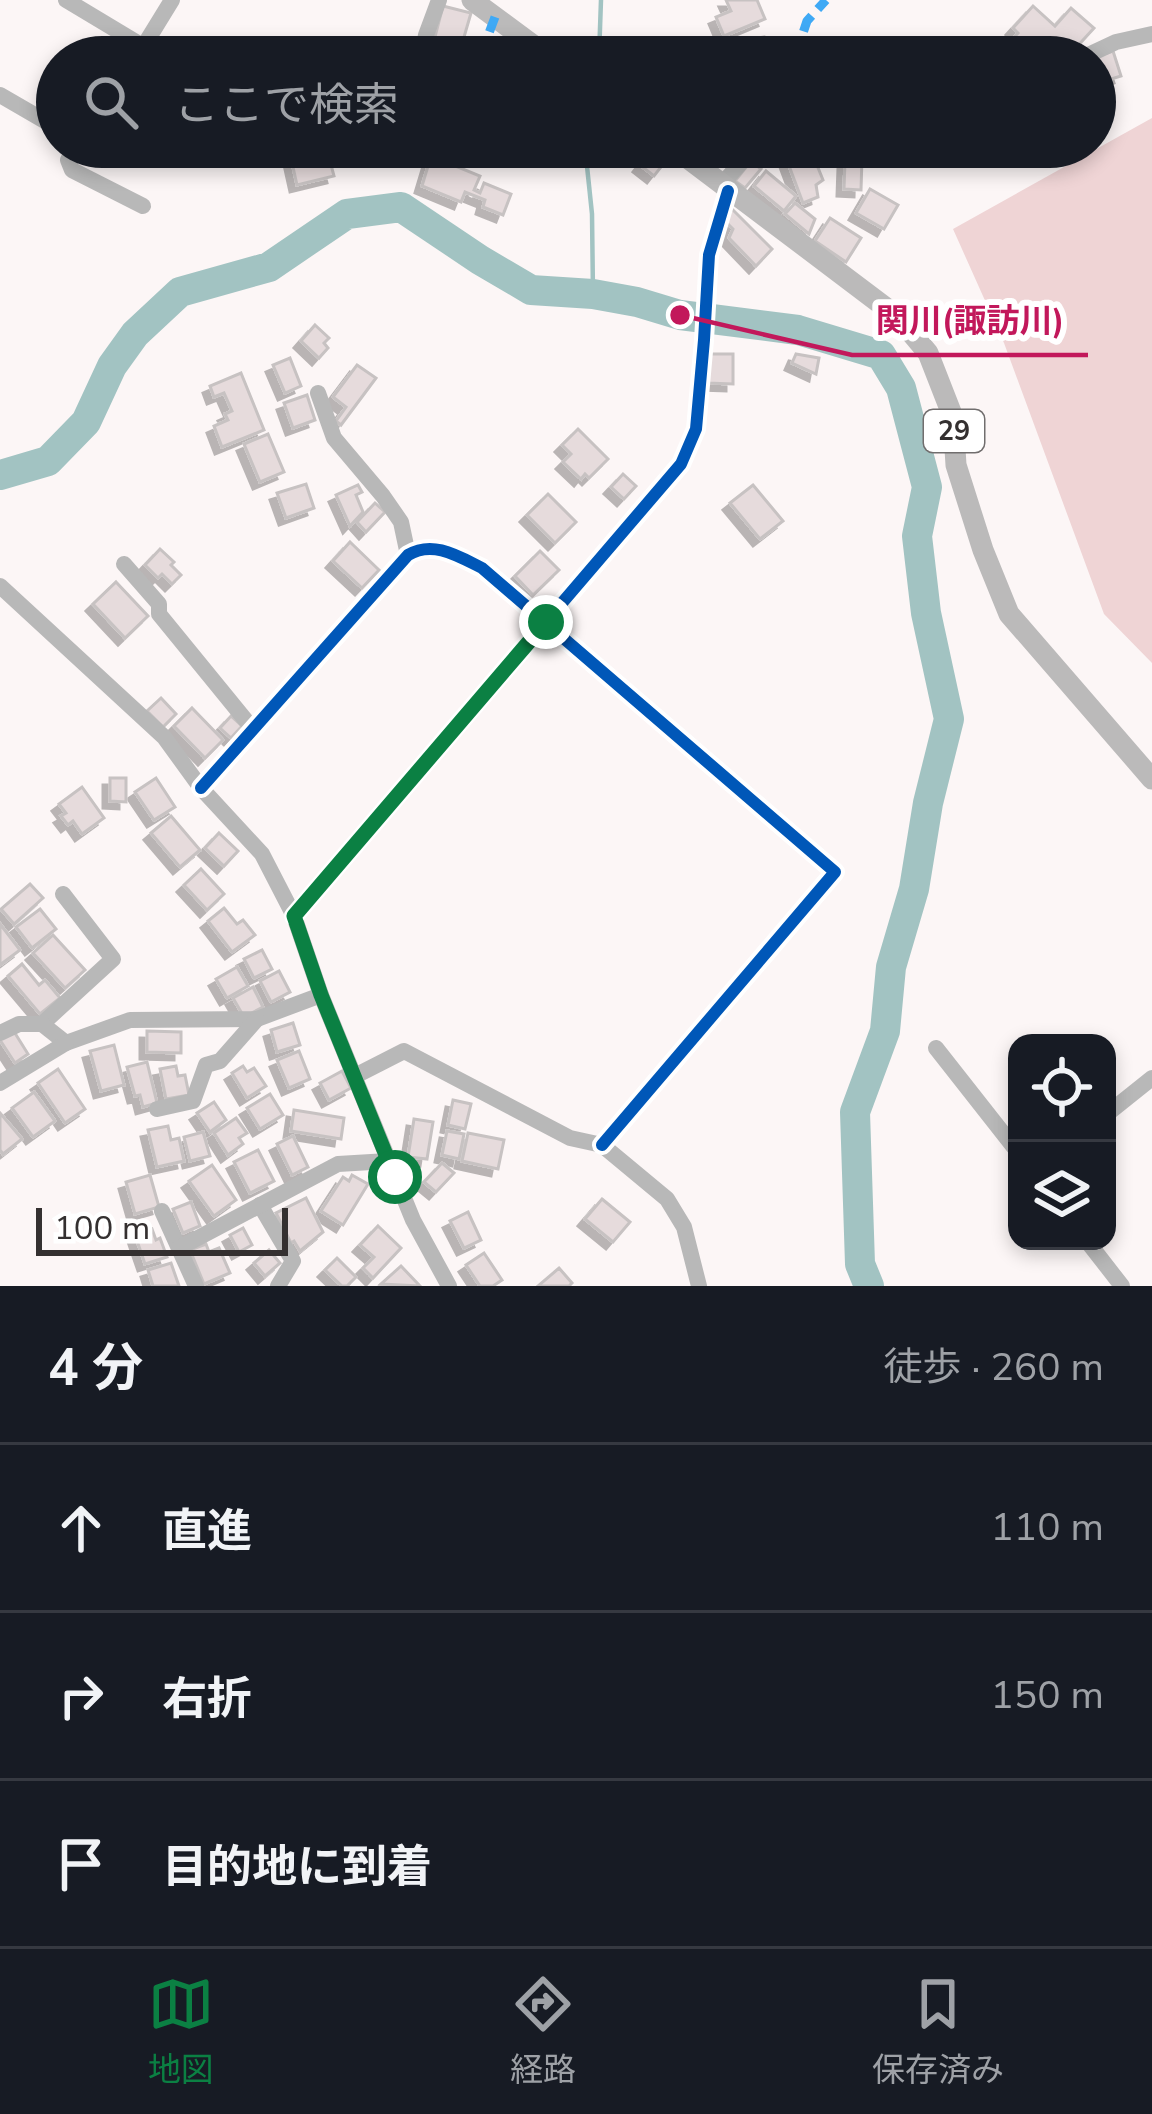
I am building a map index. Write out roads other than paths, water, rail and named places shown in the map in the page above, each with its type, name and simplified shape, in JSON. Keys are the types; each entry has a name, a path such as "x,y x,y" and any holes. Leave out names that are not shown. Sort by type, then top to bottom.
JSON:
{"main road":[{"path":"472,0 520,36"},
{"name":"29","path":"699,168 898,317 928,353 953,417 956,465 1009,614 1152,779"}],"street":[{"path":"66,0 117,36"},
{"path":"150,36 172,0"},
{"path":"426,36 439,0"},
{"path":"1116,43 1152,34"},
{"path":"0,95 36,116"},
{"path":"71,168 142,206"},
{"path":"294,916 681,464 696,429 709,255 724,188 739,168"},
{"path":"318,393 334,438 401,522 408,555"},
{"path":"201,788 408,555 421,548 448,552 482,568 836,872 602,1144"},
{"path":"124,564 252,728"},
{"path":"0,586 164,737 201,788 262,854 294,916 321,995 413,1220 449,1286"},
{"path":"42,1024 113,959 63,894"},
{"path":"0,1083 66,1043 130,1020 257,1019 321,995"},
{"path":"157,1109 193,1101 206,1064 220,1060 257,1019"},
{"path":"0,1033 19,1024 42,1024 66,1043"},
{"path":"936,1048 1010,1142"},
{"path":"355,1076 404,1051 570,1138 602,1144 667,1199 684,1227 699,1286"},
{"path":"1116,1107 1152,1078"},
{"path":"179,1248 338,1164 388,1161"},
{"path":"260,1205 293,1262 278,1286"},
{"path":"162,1211 196,1286"},
{"path":"1095,1250 1123,1286"}],"waterway":[{"path":"600,36 601,0"},
{"path":"587,168 593,294"},
{"path":"0,475 48,461 86,422 112,366 135,334 180,292 269,267 347,214 401,207 531,290 593,294 680,315 798,330 881,355 901,388 927,487 917,536 926,613 949,719 928,803 914,889 891,967 885,1031 855,1112 860,1264 869,1286"}],"place":[{"name":"関川(諏訪川)","path":"680,315"}]}
